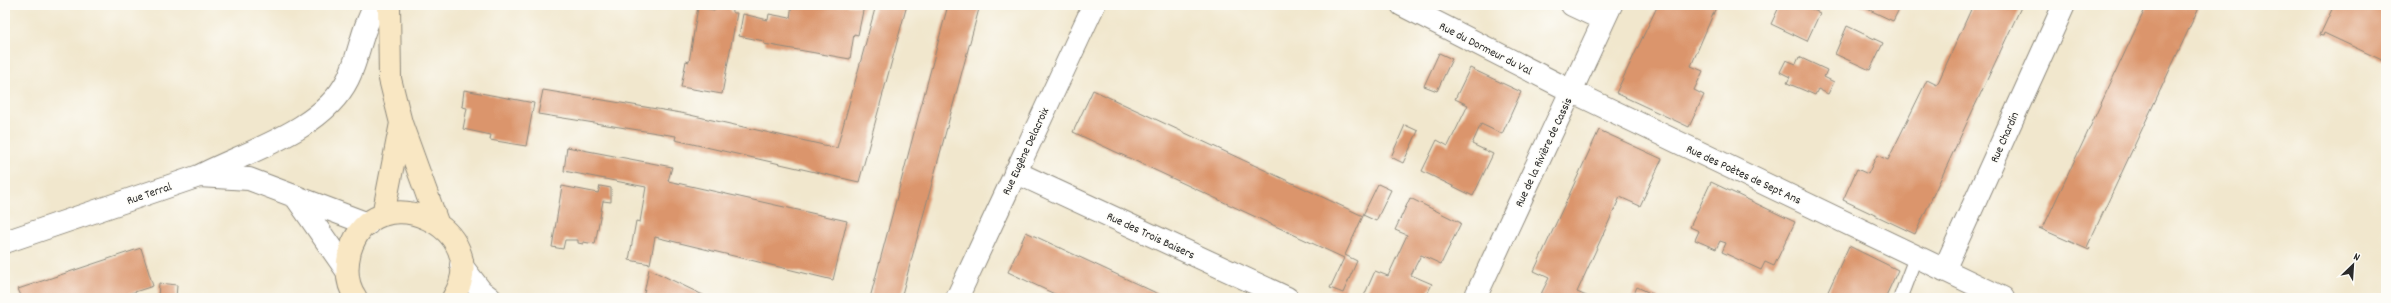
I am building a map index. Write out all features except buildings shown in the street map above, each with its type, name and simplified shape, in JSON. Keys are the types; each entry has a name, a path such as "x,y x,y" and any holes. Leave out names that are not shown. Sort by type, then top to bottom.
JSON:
{"main road":[{"path":"389,5 390,78 401,123 437,222"},
{"path":"376,220 401,123"},
{"path":"354,297 347,271 352,245 376,220 402,212 420,214 437,222 449,233 457,248 461,265 460,279 453,298"}],"street":[{"path":"199,176 310,121 331,105 349,79 366,20 376,5"},
{"name":"Rue Eugène Delacroix","path":"957,298 1094,5"},
{"name":"Rue du Dormeur du Val","path":"1402,5 1571,92"},
{"path":"1572,5 1607,12"},
{"name":"Rue Chardin","path":"1944,270 2064,5"},
{"name":"Rue de la Rivière de Cassis","path":"1475,298 1607,12"},
{"name":"Rue des Poètes de Sept Ans","path":"1571,92 2003,298"},
{"name":"Rue des Trois Baisers","path":"1015,172 1287,298"},
{"name":"Rue Terral","path":"5,242 199,176 249,179 295,196 376,220"},
{"path":"295,196 347,271"},
{"path":"461,265 481,291 490,298"}],"lane":[{"path":"1900,298 1916,256"}]}
